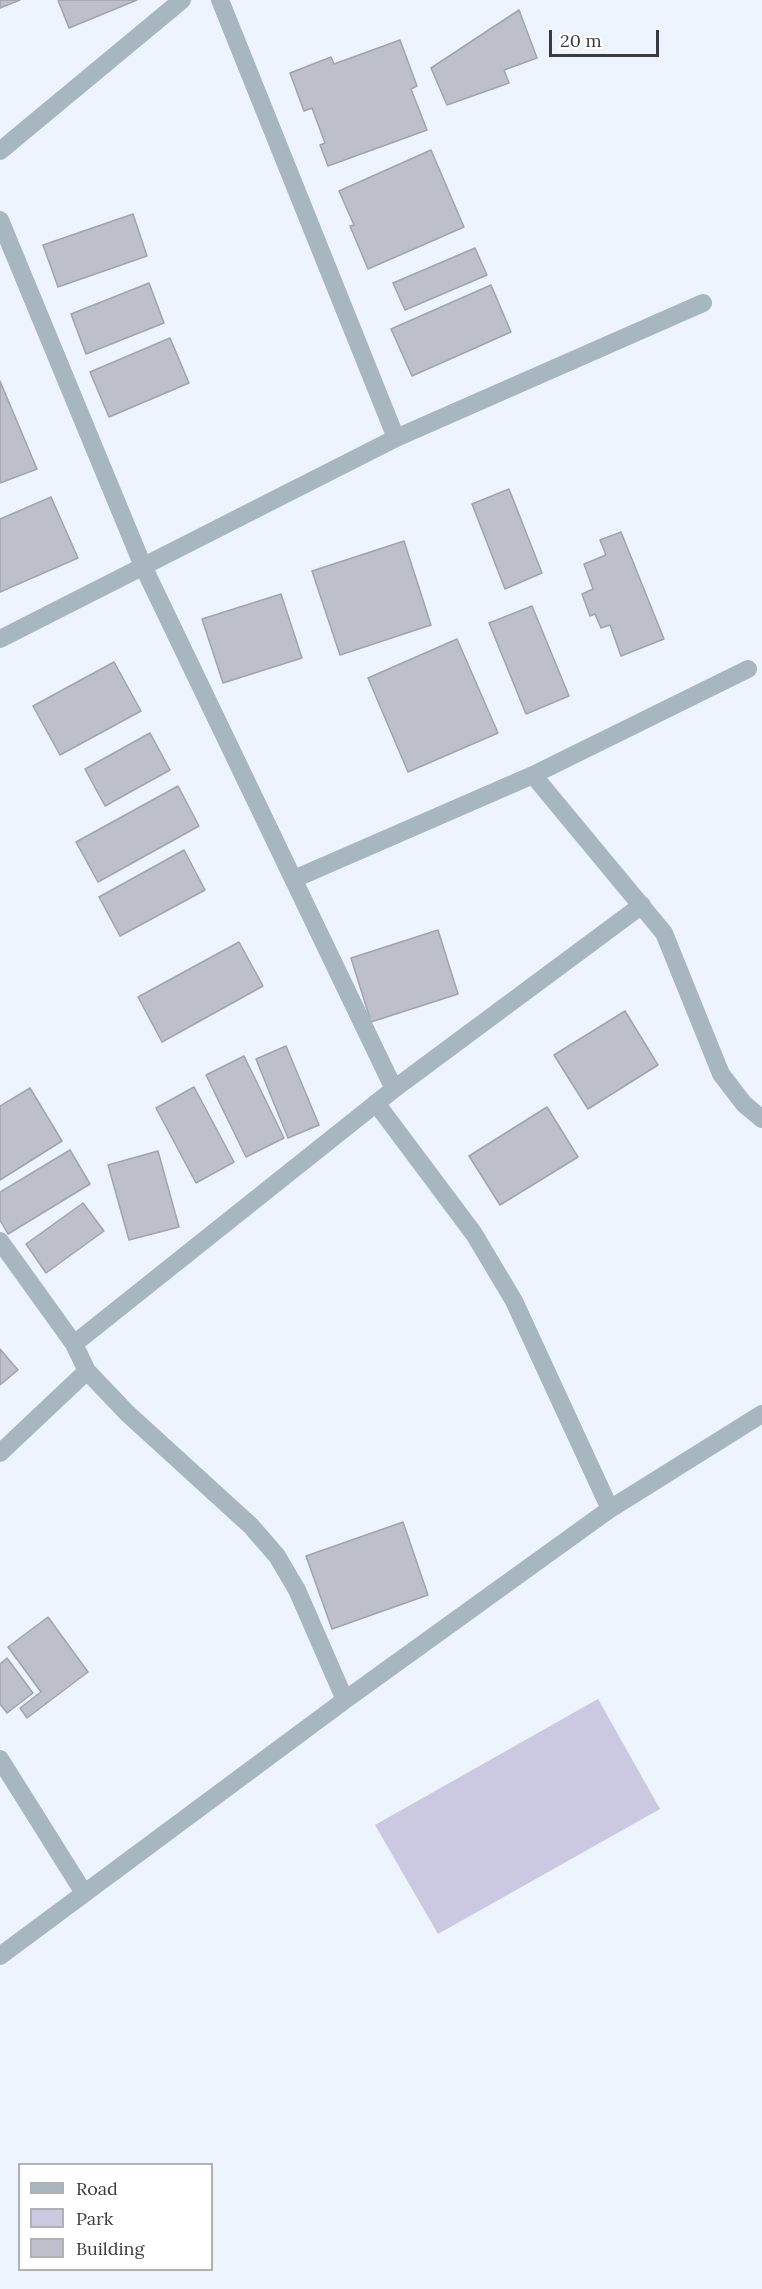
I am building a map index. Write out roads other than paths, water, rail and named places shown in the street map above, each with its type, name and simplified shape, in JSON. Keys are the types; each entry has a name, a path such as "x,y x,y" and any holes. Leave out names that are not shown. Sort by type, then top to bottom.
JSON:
{"street":[{"path":"0,150 182,0"},
{"path":"220,0 396,438"},
{"path":"0,220 143,566 394,1089"},
{"path":"0,639 396,438 703,303"},
{"path":"294,879 533,775 748,669"},
{"path":"533,775 664,933 721,1074 744,1104 762,1119"},
{"path":"74,1344 394,1089 642,905"},
{"path":"376,1103 474,1234 514,1301 610,1509"},
{"path":"0,1241 74,1344 87,1371 127,1413 251,1526 277,1556 301,1599 345,1700"},
{"path":"0,1453 87,1371"},
{"path":"0,1956 345,1700 610,1509 762,1414"},
{"path":"0,1759 84,1893"}]}
